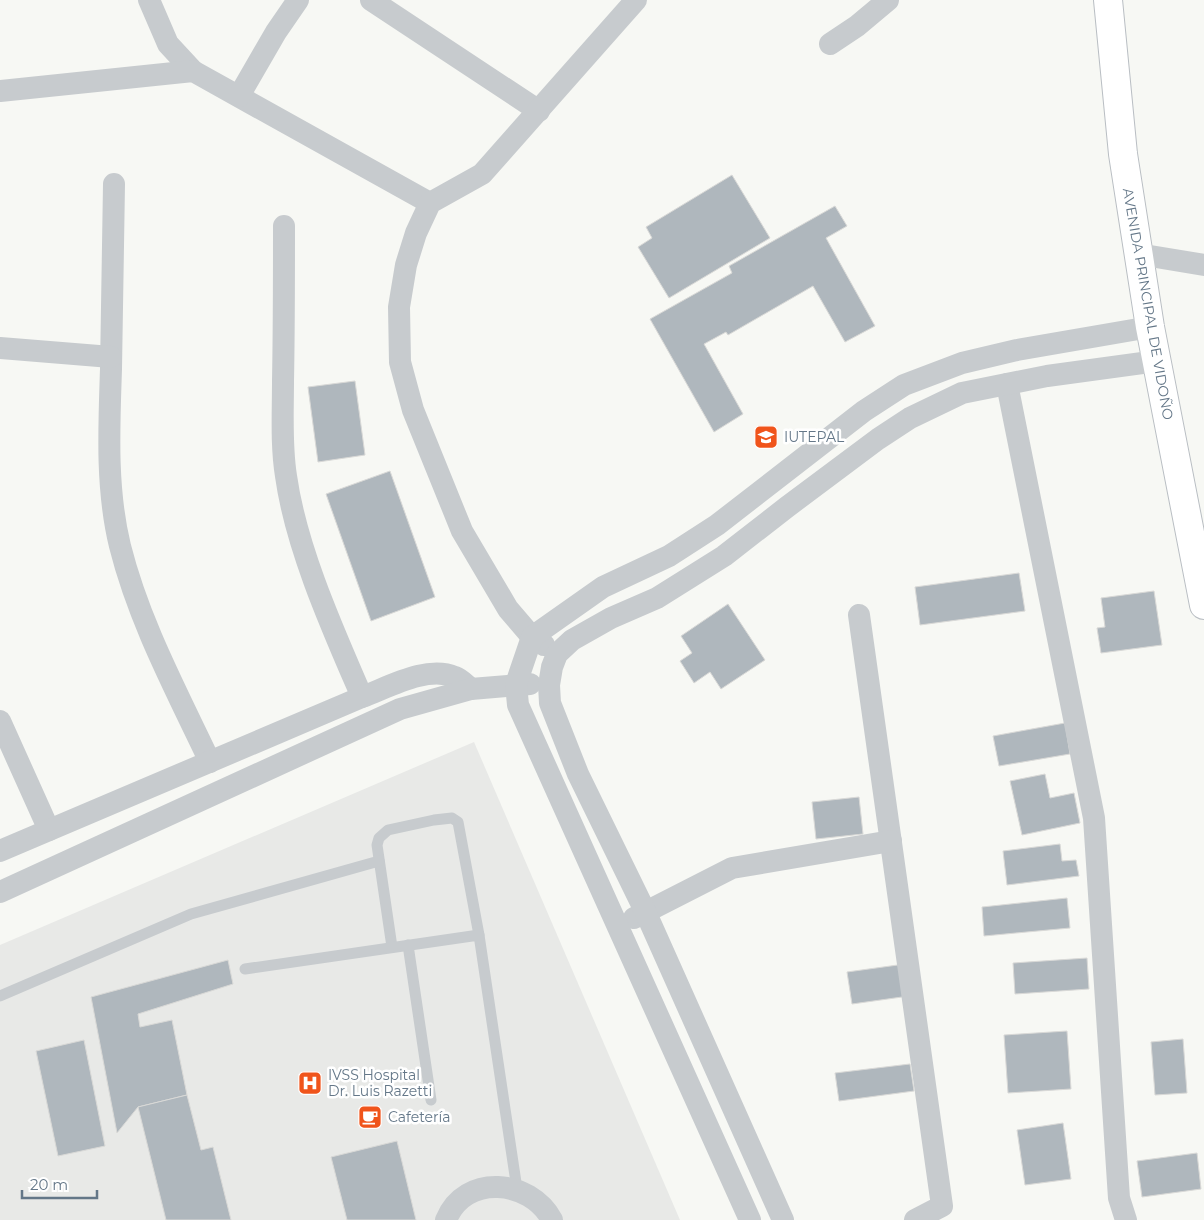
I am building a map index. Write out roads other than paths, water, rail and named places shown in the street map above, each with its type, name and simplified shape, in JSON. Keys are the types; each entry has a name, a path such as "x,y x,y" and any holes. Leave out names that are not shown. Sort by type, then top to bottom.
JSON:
{"main road":[{"name":"AVENIDA PRINCIPAL DE VIDOÑO","path":"1108,0 1123,154 1138,254 1150,327 1204,605"}],"street":[{"path":"149,0 168,44 193,71 430,203"},
{"path":"239,96 276,32 298,0"},
{"path":"371,0 539,111"},
{"path":"558,654 532,637 508,609 462,531 413,410 400,362 399,308 406,265 416,233 430,203 482,174 636,0"},
{"path":"830,44 857,26 888,0"},
{"path":"0,90 193,71"},
{"path":"114,184 110,489 120,546 131,582 159,654 210,762"},
{"path":"284,226 283,434 286,475 301,539 334,631 362,697"},
{"path":"1138,254 1204,265"},
{"path":"750,1220 518,705 516,684 532,637 603,587 669,556 717,525 864,411 904,385 962,363 1017,350 1150,327"},
{"path":"0,348 111,357"},
{"path":"783,1220 645,911 578,774 550,703 549,685 552,667 558,654 572,640 611,618 657,598 724,556 794,501 910,418 962,393 1157,360"},
{"path":"1007,384 1094,818 1119,1198 1126,1220"},
{"path":"859,615 942,1206 915,1220"},
{"path":"0,851 362,697 427,674 448,674 458,678 470,689"},
{"path":"0,892 400,709 470,689 516,684 549,685"},
{"path":"0,721 49,830"},
{"path":"619,929 645,911 732,868 891,841"},
{"path":"446,1220 448,1214 462,1199 480,1189 499,1186 517,1189 534,1198 547,1211 552,1220"}],"lane":[{"path":"392,947 377,845 379,838 388,830 452,818 458,822 479,935 517,1189"},
{"path":"0,996 191,914 379,860"},
{"path":"245,969 479,935"},
{"path":"408,945 432,1100"}],"place":[{"name":"IUTEPAL","path":"766,437"},
{"name":"IVSS Hospital Dr. Luis Razetti","path":"310,1083"},
{"name":"Cafetería","path":"370,1117"}]}
